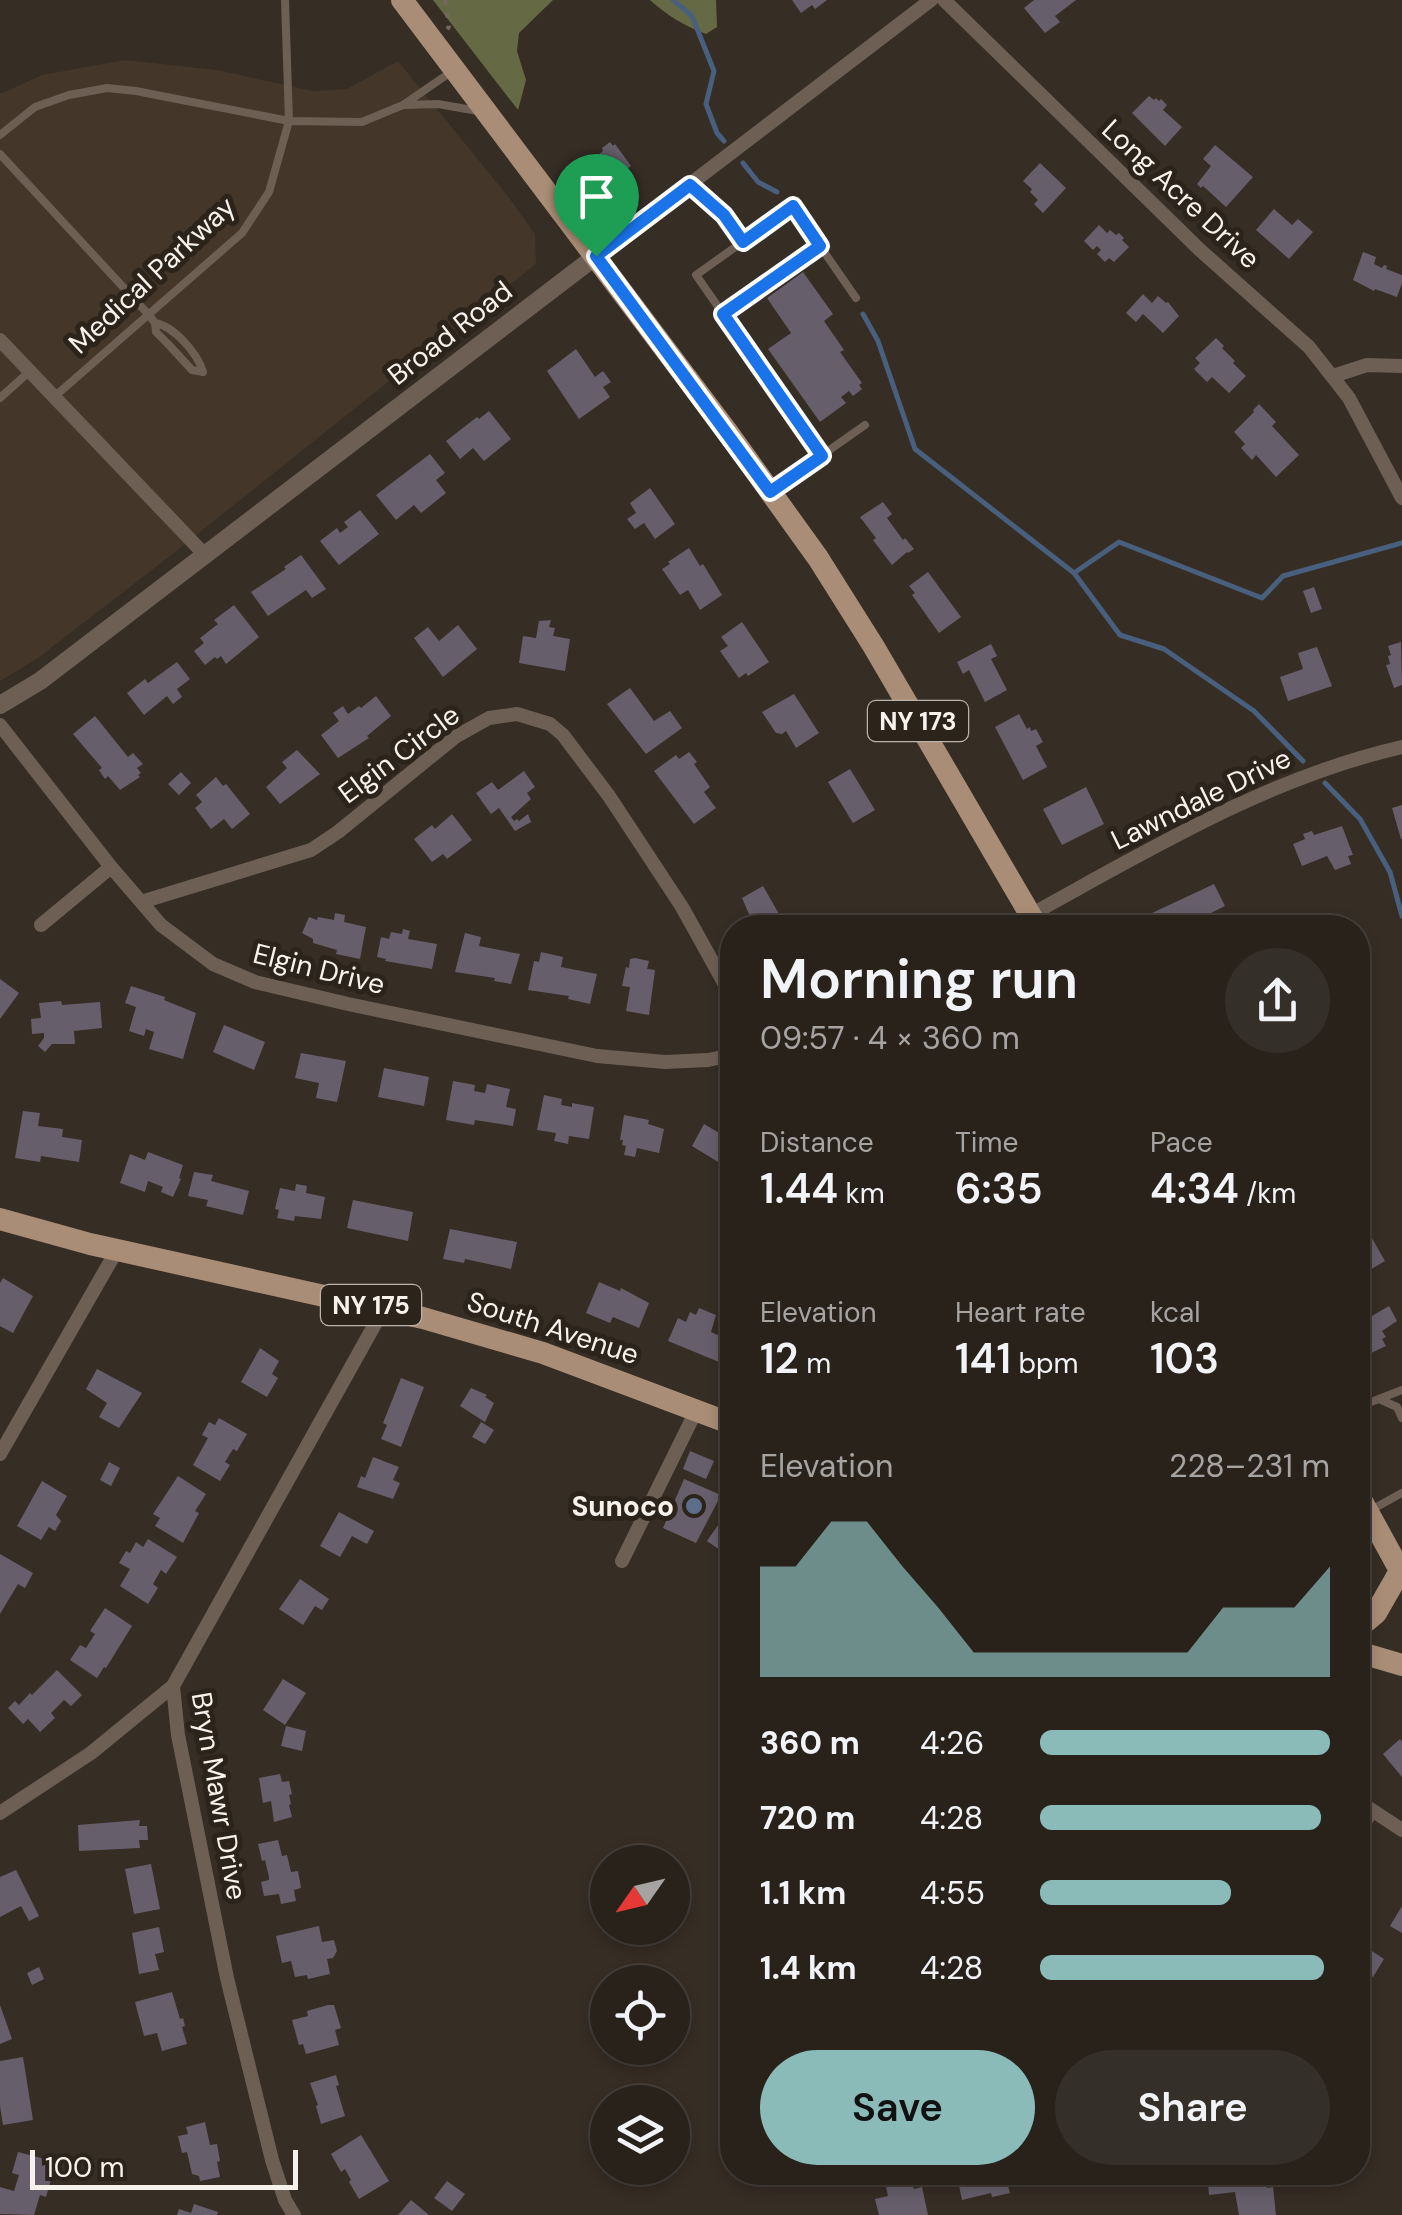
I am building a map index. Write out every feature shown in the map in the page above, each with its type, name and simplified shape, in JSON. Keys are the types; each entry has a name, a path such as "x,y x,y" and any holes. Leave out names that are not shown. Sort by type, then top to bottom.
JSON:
{"main road":[{"name":"NY 173","path":"402,0 818,558 1030,915"},
{"name":"South Avenue","path":"0,1219 117,1250 384,1308 542,1353 720,1419"},
{"path":"1370,1517 1401,1572 1370,1617"},
{"path":"1370,1656 1402,1665"}],"street":[{"name":"Broad Road","path":"0,705 40,681 206,556 931,0"},
{"name":"Long Acre Drive","path":"944,0 1200,250 1309,348 1350,398 1402,498"},
{"path":"0,340 206,556"},
{"path":"1333,376 1367,364 1402,366"},
{"name":"Elgin Circle","path":"141,902 310,850 338,832 455,737 489,718 517,714 550,724 563,734 610,796 682,907 720,975"},
{"name":"Elgin Drive","path":"0,725 161,925 212,964 254,982 597,1056 665,1062 720,1058"},
{"name":"Lawndale Drive","path":"1045,915 1245,801 1314,772 1402,747"},
{"path":"40,925 112,867"},
{"path":"0,1454 117,1250"},
{"name":"Bryn Mawr Drive","path":"294,2215 272,2160 227,1978 178,1734 173,1686 384,1308"},
{"path":"622,1561 697,1410"},
{"path":"0,1813 91,1753 173,1686"},
{"path":"1370,1809 1402,1830"}],"lane":[{"name":"Medical Parkway","path":"54,397 152,319 242,233 269,192 289,121 285,0"},
{"path":"0,135 35,107 107,88 136,90 289,121 362,122 404,106 455,69"},
{"path":"404,106 456,105 488,113"},
{"path":"0,154 152,319 164,324 200,360 202,372 192,370 156,332 152,319"},
{"path":"690,185 724,215 743,242"},
{"path":"822,456 696,276 793,206 856,298"},
{"path":"723,314 820,246"},
{"path":"0,398 30,372"},
{"path":"770,492 864,425"},
{"path":"1370,1402 1402,1390"},
{"path":"1379,1399 1397,1406 1402,1418"},
{"path":"1370,1502 1394,1500 1402,1493"},
{"path":"1370,1819 1375,1812"}],"shaded area":[{"path":"125,60 217,70 312,91 347,89 398,61 535,234 536,264 170,556 38,658 0,681 0,94 42,75"}],"green space":[{"path":"433,0 553,0 519,33 517,51 526,80 518,110"},
{"path":"650,0 716,0 717,27 706,34 676,20"}],"building":[{"path":"792,0 827,0 801,13"},
{"path":"1034,0 1076,0 1055,16 1060,22 1045,33 1024,8"},
{"path":"1149,96 1161,99 1167,105 1163,110 1182,127 1165,146 1132,113"},
{"path":"610,142 631,166 628,168 634,176 611,191 587,163"},
{"path":"1215,145 1253,177 1226,207 1197,184 1211,166 1203,159"},
{"path":"1040,163 1066,188 1043,213 1034,204 1038,200 1030,192 1032,189 1023,181"},
{"path":"1274,209 1292,225 1298,219 1313,232 1289,259 1256,230"},
{"path":"1099,225 1107,233 1119,233 1129,247 1114,262 1109,258 1105,262 1097,254 1101,250 1097,246 1093,250 1084,241"},
{"path":"1363,252 1376,257 1374,264 1402,275 1397,297 1353,280"},
{"path":"803,272 833,314 824,321 862,383 862,389 853,396 849,391 841,397 846,403 820,422 768,349 791,333 767,298"},
{"path":"1143,294 1152,303 1158,296 1168,302 1179,316 1163,333 1143,314 1136,322 1126,313"},
{"path":"1216,338 1246,376 1229,393 1212,377 1207,382 1194,369 1200,363 1195,358"},
{"path":"576,349 595,377 603,371 611,382 603,387 610,397 579,419 547,371"},
{"path":"1259,404 1276,422 1272,426 1299,455 1276,477 1256,455 1252,460 1234,432"},
{"path":"489,411 511,439 484,461 473,448 460,459 446,441"},
{"path":"430,454 445,473 436,480 446,493 421,513 414,505 396,520 376,495"},
{"path":"650,488 675,524 655,539 644,523 635,529 627,519 636,513 630,503"},
{"path":"883,502 892,514 887,518 914,549 892,565 860,517"},
{"path":"360,510 379,534 339,565 320,541 337,528 340,533 348,527 344,522"},
{"path":"689,548 722,595 700,610 688,590 680,595 662,569"},
{"path":"301,555 326,589 312,598 306,590 268,616 251,592"},
{"path":"928,572 961,617 939,633 909,586"},
{"path":"1314,587 1322,609 1311,613 1303,591"},
{"path":"234,605 259,637 226,664 221,656 205,665 194,651 204,643 200,638 218,624 214,620"},
{"path":"551,620 553,636 570,639 565,671 519,663 523,636 536,638 539,621"},
{"path":"742,622 769,662 739,678 720,651 728,646 721,637"},
{"path":"458,625 477,649 443,677 414,638 428,627 439,641"},
{"path":"1401,642 1402,685 1394,688 1386,665 1390,664 1391,655 1388,646"},
{"path":"991,644 997,656 991,659 1007,690 985,702 969,670 963,674 957,662"},
{"path":"1317,647 1332,686 1288,701 1280,677 1303,669 1298,653"},
{"path":"177,662 190,679 177,689 182,697 173,704 167,696 144,715 127,693"},
{"path":"630,688 654,721 670,711 682,728 646,754 607,704"},
{"path":"794,694 819,733 796,748 786,731 776,733 762,712"},
{"path":"376,696 391,716 369,738 338,758 321,735 339,721 333,713 343,706 348,714"},
{"path":"1019,714 1027,729 1036,729 1043,742 1036,746 1047,767 1023,780 995,727"},
{"path":"95,716 128,757 133,753 143,764 137,768 140,777 120,790 108,776 105,779 99,770 102,768 73,734"},
{"path":"297,750 320,774 280,804 266,787 287,768 282,762"},
{"path":"689,752 710,787 704,792 716,808 694,824 654,771 676,755 679,759"},
{"path":"850,769 875,810 853,823 828,782"},
{"path":"524,771 535,787 527,793 531,799 511,817 519,821 528,814 531,822 515,831 499,808 491,814 476,793 492,782 498,790"},
{"path":"181,772 191,783 179,795 168,784"},
{"path":"216,777 250,814 232,829 224,819 211,829 195,808 202,802 196,795"},
{"path":"1086,787 1104,824 1062,845 1043,809"},
{"path":"1402,805 1402,839 1401,839 1392,808"},
{"path":"452,814 472,840 447,859 443,854 432,862 414,839 432,825 435,829"},
{"path":"1342,826 1353,855 1348,856 1351,864 1335,870 1327,856 1302,866 1293,844 1305,839 1303,834 1312,831 1314,835"},
{"path":"1214,884 1225,906 1207,915 1148,915"},
{"path":"763,886 780,915 749,915 742,898"},
{"path":"335,913 345,915 344,922 366,927 360,959 336,954 337,950 313,943 302,933 309,917 334,920"},
{"path":"403,929 410,931 408,939 437,944 432,969 377,957 381,937 389,939 391,932 402,934"},
{"path":"465,933 481,937 479,946 520,954 511,984 455,972"},
{"path":"541,952 563,957 561,967 597,974 590,1004 568,999 569,996 528,990 534,961 539,962"},
{"path":"635,958 649,961 647,969 655,970 649,1015 626,1011 630,987 622,986 626,967"},
{"path":"0,979 19,993 0,1019"},
{"path":"131,986 196,1013 183,1059 149,1049 154,1032 146,1029 144,1036 129,1031 136,1007 125,1003"},
{"path":"61,1001 62,1005 100,1002 102,1028 74,1031 75,1044 52,1044 45,1052 38,1046 44,1033 32,1034 31,1019 41,1018 39,1003"},
{"path":"224,1025 265,1042 254,1070 213,1052"},
{"path":"301,1053 346,1061 337,1102 316,1098 319,1083 295,1078"},
{"path":"384,1068 429,1077 424,1106 378,1097"},
{"path":"453,1081 475,1085 474,1091 485,1093 487,1084 510,1089 506,1107 516,1109 513,1126 446,1120"},
{"path":"544,1095 562,1099 561,1105 594,1107 589,1139 569,1136 568,1144 554,1141 556,1133 537,1130"},
{"path":"23,1111 40,1113 38,1126 63,1129 62,1137 82,1140 79,1162 41,1156 40,1162 15,1158"},
{"path":"624,1115 649,1120 648,1124 664,1129 659,1153 637,1148 635,1157 624,1155 626,1146 620,1140"},
{"path":"704,1124 720,1133 720,1163 692,1146"},
{"path":"148,1152 183,1165 173,1197 161,1192 163,1187 148,1181 145,1192 120,1183 130,1154 145,1160"},
{"path":"194,1172 213,1175 211,1181 249,1191 243,1215 206,1206 208,1200 188,1196"},
{"path":"296,1184 307,1186 306,1193 325,1197 321,1219 277,1218 280,1188 295,1191"},
{"path":"353,1200 413,1212 408,1241 347,1228"},
{"path":"450,1229 517,1242 511,1269 465,1259 464,1263 443,1259"},
{"path":"1370,1235 1385,1261 1370,1270"},
{"path":"3,1278 33,1296 13,1333 0,1326"},
{"path":"599,1282 649,1303 639,1328 613,1317 610,1323 586,1313"},
{"path":"1389,1306 1397,1321 1382,1331 1386,1346 1370,1354 1370,1317"},
{"path":"699,1308 716,1315 711,1332 720,1336 719,1362 668,1341 678,1318 686,1322 690,1312 696,1315"},
{"path":"260,1348 279,1361 272,1374 278,1378 267,1397 241,1382"},
{"path":"97,1369 142,1393 119,1428 99,1417 107,1403 86,1389"},
{"path":"401,1378 424,1387 401,1447 381,1439 387,1425 383,1423"},
{"path":"471,1388 494,1403 485,1422 460,1406"},
{"path":"219,1418 247,1434 225,1462 230,1465 220,1481 193,1465 208,1438 202,1435 209,1422 215,1425"},
{"path":"481,1422 494,1430 485,1444 472,1437"},
{"path":"690,1451 714,1461 706,1479 683,1469"},
{"path":"373,1457 399,1467 393,1480 400,1483 393,1499 357,1487"},
{"path":"109,1462 120,1468 111,1486 100,1480"},
{"path":"178,1476 206,1494 183,1543 155,1526 160,1518 153,1514"},
{"name":"Sunoco","path":"684,1479 720,1495 696,1543 663,1528"},
{"path":"42,1481 67,1496 56,1515 61,1521 55,1531 49,1527 41,1540 17,1526"},
{"path":"339,1512 374,1531 367,1544 352,1536 340,1557 320,1546"},
{"path":"720,1522 720,1550 707,1541"},
{"path":"148,1539 177,1557 166,1574 161,1570 153,1584 158,1588 148,1604 120,1586 130,1569 119,1563 136,1542 143,1547"},
{"path":"0,1554 33,1573 25,1588 18,1584 0,1614"},
{"path":"300,1579 329,1599 322,1610 315,1606 303,1625 279,1609"},
{"path":"105,1608 132,1626 97,1678 70,1660 80,1645 86,1648 95,1634 90,1631"},
{"path":"57,1670 82,1695 71,1706 64,1700 51,1713 55,1718 40,1732 28,1719 23,1724 8,1708 32,1695"},
{"path":"283,1679 306,1693 285,1725 263,1710"},
{"path":"286,1726 306,1731 302,1751 281,1746"},
{"path":"1400,1739 1402,1742 1402,1777 1383,1754"},
{"path":"280,1774 282,1782 289,1781 292,1817 274,1822 271,1801 263,1803 259,1778"},
{"path":"140,1820 139,1826 147,1826 148,1840 139,1840 140,1848 79,1851 78,1825"},
{"path":"278,1840 291,1872 298,1871 301,1888 294,1890 296,1901 281,1904 279,1894 264,1896 261,1882 269,1877 258,1844"},
{"path":"151,1864 160,1909 134,1914 125,1869"},
{"path":"16,1870 39,1916 29,1921 21,1906 0,1917 0,1877"},
{"path":"1402,1906 1402,1933 1390,1926"},
{"path":"319,1926 322,1942 334,1940 337,1951 327,1959 330,1974 308,1979 307,1975 295,1977 291,1961 282,1963 276,1936"},
{"path":"159,1927 164,1952 155,1954 159,1970 139,1974 132,1933"},
{"path":"1370,1950 1384,1959 1373,1977 1370,1975"},
{"path":"39,1967 44,1979 32,1985 27,1973"},
{"path":"172,1992 180,2019 183,2018 187,2044 162,2051 157,2033 144,2036 135,2002"},
{"path":"0,2005 12,2039 0,2044"},
{"path":"334,2005 341,2028 335,2030 339,2045 306,2054 303,2044 299,2045 292,2020"},
{"path":"23,2057 33,2120 3,2125 0,2061"},
{"path":"336,2075 345,2116 321,2124 310,2083"},
{"path":"205,2122 210,2145 217,2144 220,2177 200,2181 199,2176 192,2174 178,2136 188,2134 186,2127"},
{"path":"361,2135 389,2181 359,2199 345,2169 341,2172 331,2154"},
{"path":"18,2152 49,2160 47,2168 54,2169 46,2197 40,2195 34,2215 0,2214 0,2187 14,2191 19,2175 12,2173"},
{"path":"447,2181 465,2194 452,2211 434,2198"},
{"path":"959,2185 1008,2185 1010,2193 992,2197 991,2193 962,2200"},
{"path":"1208,2185 1267,2185 1273,2187 1276,2215 1239,2215 1235,2192 1209,2195"},
{"path":"886,2187 922,2187 928,2215 879,2215 875,2199 888,2196"},
{"path":"411,2200 429,2215 398,2215"},
{"path":"194,2204 218,2212 217,2215 177,2215 179,2209 191,2213"}],"waterway":[{"path":"673,0 692,16 714,71 706,104 724,141"},
{"path":"743,163 758,182 777,192"},
{"path":"863,314 878,341 915,449 1074,573 1120,635 1164,649 1254,711 1303,761"},
{"path":"1074,573 1119,542 1262,598 1283,576 1402,543"},
{"path":"1325,783 1360,819 1390,872 1402,916"}],"place":[{"name":"Sunoco","path":"694,1506"}],"route":[{"path":"690,185 724,215 743,242 793,206 820,246 723,314 822,456 770,492 596,256 690,185"}]}
